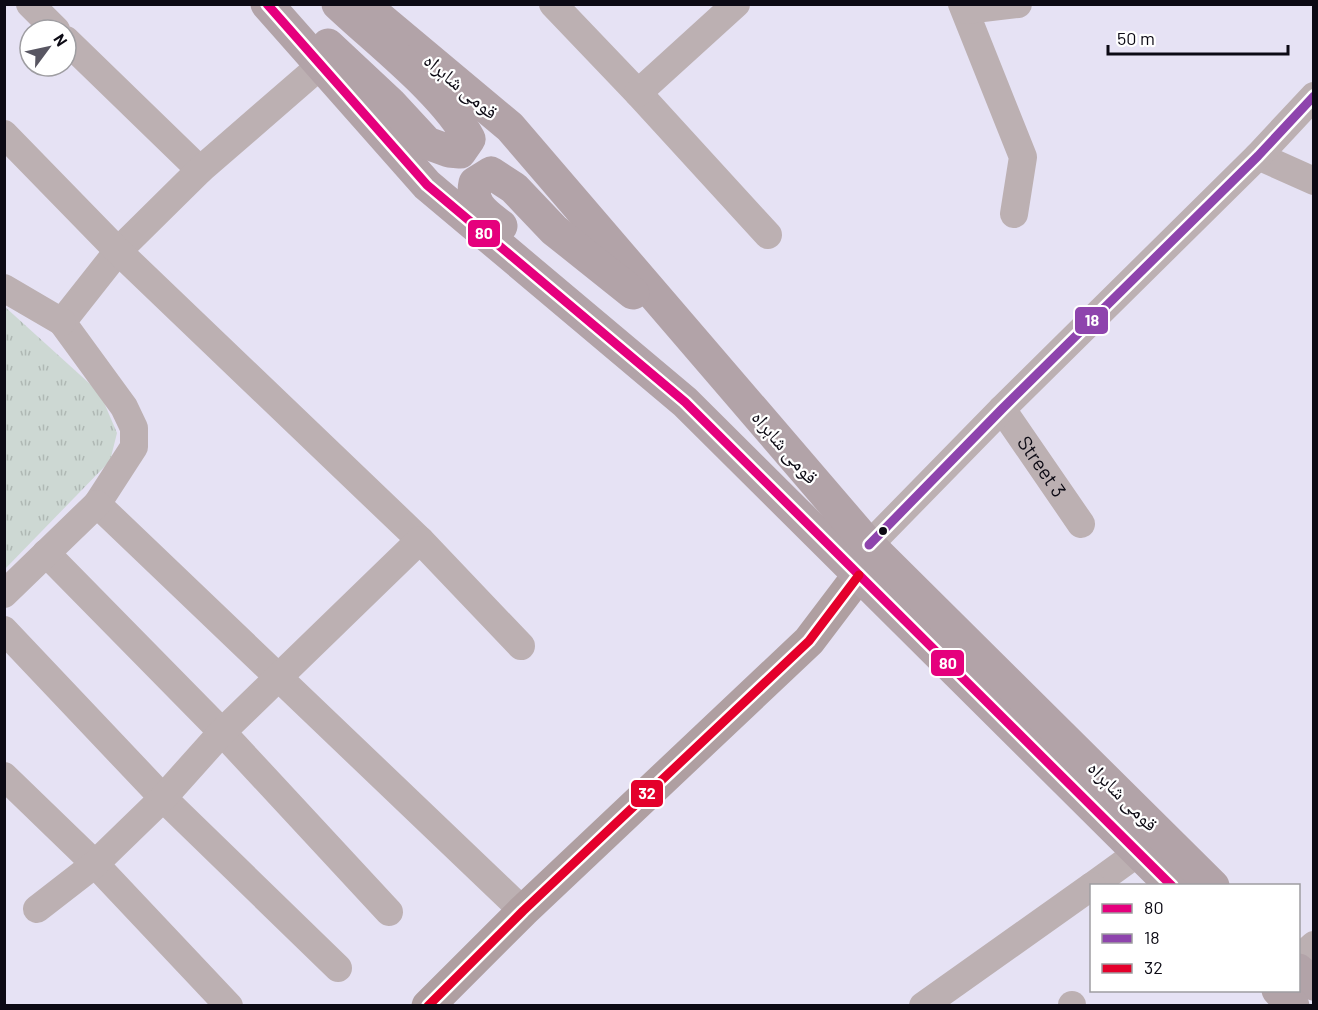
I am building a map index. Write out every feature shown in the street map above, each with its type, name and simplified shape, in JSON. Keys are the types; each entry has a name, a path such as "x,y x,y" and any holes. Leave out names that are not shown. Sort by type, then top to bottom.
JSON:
{"highway":[{"name":"قومی شاہراہ","path":"267,4 427,185 685,402 864,560 1212,884"},
{"path":"285,4 390,102 426,143 449,151 460,152 469,139 460,122 417,76 338,4"},
{"name":"قومی شاہراہ","path":"363,4 510,128 698,346 864,560 1171,884"},
{"path":"685,402 514,237 480,210 473,193 475,183 491,173 513,188 554,230 698,346"},
{"path":"1300,971 1314,984"},
{"path":"1280,992 1293,1005"}],"main road":[{"path":"428,1005 523,910 809,641 864,560"}],"street":[{"path":"30,4 44,18"},
{"path":"553,4 768,235"},
{"path":"638,93 736,4"},
{"path":"1014,214 1023,157 964,7 1018,4"},
{"path":"78,52 200,170"},
{"path":"62,322 118,250 200,170 321,65"},
{"path":"864,560 1002,409 1258,156 1314,96"},
{"path":"4,134 118,250 420,540 521,646"},
{"path":"1258,156 1314,181"},
{"path":"4,288 62,322 124,407 134,428 134,447 97,504 4,594"},
{"name":"Street 3","path":"1002,409 1082,525"},
{"path":"97,504 523,910"},
{"path":"37,909 95,864 163,798 222,732 420,540"},
{"path":"46,553 222,732 389,912"},
{"path":"4,630 163,798 338,968"},
{"path":"4,776 95,864 229,1005"},
{"path":"1095,884 1139,852"},
{"path":"923,1005 1090,887"},
{"path":"1300,958 1314,945"}],"green space":[{"path":"4,306 100,393 117,433 110,461 5,569"}],"transit line":[{"name":"80","path":"267,4 427,185 685,402 1170,884"},
{"name":"18","path":"869,545 1002,409 1258,156 1314,96"},
{"name":"32","path":"428,1006 523,911 809,641 859,575"}]}
